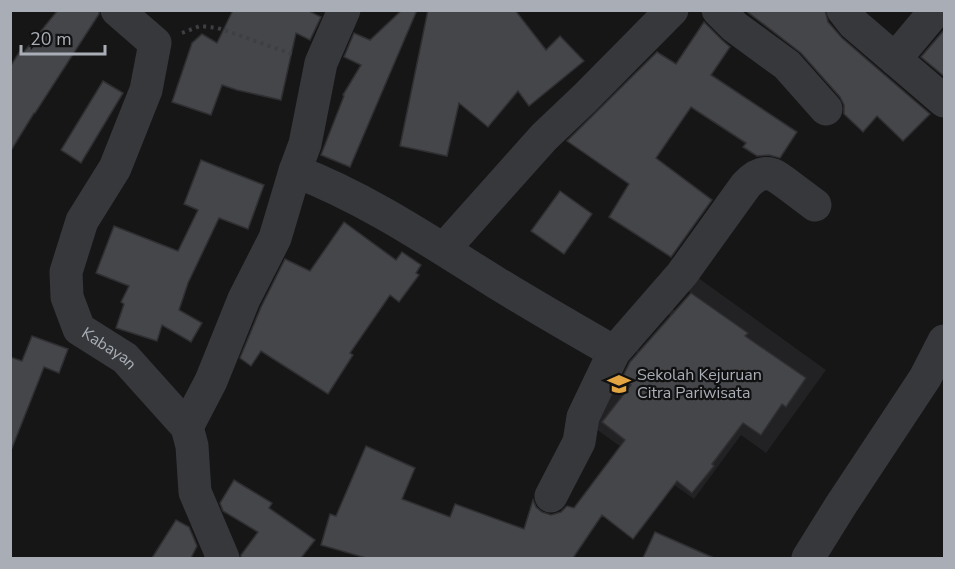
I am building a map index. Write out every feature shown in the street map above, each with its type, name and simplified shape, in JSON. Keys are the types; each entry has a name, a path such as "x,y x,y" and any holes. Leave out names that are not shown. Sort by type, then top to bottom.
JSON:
{"street":[{"path":"117,10 155,43"},
{"path":"223,558 195,492 192,446 187,427 211,381 244,299 275,238 305,144 321,63 344,10"},
{"path":"444,249 544,137 672,10"},
{"path":"718,10 735,27 787,65 826,109"},
{"path":"843,10 854,24 945,101"},
{"path":"895,59 936,10"},
{"name":"Kabayan","path":"155,43 146,90 115,168 82,221 66,272 67,297 78,329 125,358 187,427"},
{"path":"295,171 347,194 444,249 614,352"},
{"path":"551,496 579,442 583,417 614,352 682,274 746,185 755,176 775,174 814,205"},
{"path":"808,558 925,378 945,341"}],"path":[{"path":"155,43 200,26 218,28 321,63"}],"shaded area":[{"name":"Sekolah Kejuruan Citra Pariwisata","path":"690,272 826,370 766,453 741,435 694,499 582,419","holes":["681,286 747,332 734,352 667,305","665,312 729,356 702,394 638,350","763,348 806,378 786,406 743,377","636,352 685,390 667,413 617,374","781,404 761,435 723,410","687,444 714,466 693,493 665,471"]}],"building":[{"path":"58,10 99,10 99,14 10,152 10,67 20,51 23,53"},
{"path":"233,10 307,10 321,17 310,40 296,33 281,100 222,85 211,115 172,102 192,43 202,34 217,43"},
{"path":"402,10 417,10 350,167 321,155 343,95 361,65 344,57 354,33 370,40"},
{"path":"428,10 515,10 546,50 560,36 584,61 529,106 518,91 488,127 459,103 447,156 400,146"},
{"path":"745,10 825,10 828,22 842,38 930,114 903,141 877,116 863,132 844,114 844,105 840,97 801,53"},
{"path":"704,22 730,47 711,75 797,132 780,158 769,155 757,156 743,147 746,143 691,107 656,158 712,200 671,257 609,217 629,184 567,141 657,52 676,64"},
{"path":"945,29 945,77 921,57"},
{"path":"103,81 123,93 81,163 61,150"},
{"path":"201,160 264,185 248,229 219,218 188,283 179,310 202,323 191,342 162,325 157,341 116,328 124,304 121,302 129,286 96,273 114,226 178,251 198,210 184,204"},
{"path":"560,191 592,214 564,254 531,231"},
{"path":"344,222 396,260 402,252 421,265 416,273 419,275 399,302 390,295 350,353 353,355 328,394 261,351 251,366 240,358 261,307 285,259 310,271"},
{"path":"691,293 748,333 745,336 806,378 786,407 782,404 761,435 743,423 712,464 714,466 692,493 677,481 633,539 602,515 573,558 366,558 321,545 330,514 336,516 366,446 415,468 402,499 450,517 455,504 524,529 533,500 542,512 551,515 561,512 567,506 574,508 625,440 602,422 631,385 622,378 630,362"},
{"path":"32,336 68,349 59,373 44,367 12,448 10,448 10,357 22,361"},
{"path":"234,480 272,503 269,508 315,540 301,558 241,558 258,532 223,511 220,503"},
{"path":"176,520 189,527 197,546 191,558 152,558"},
{"path":"655,532 714,558 643,558"}],"place":[{"name":"Sekolah Kejuruan Citra Pariwisata","path":"619,384"}]}
